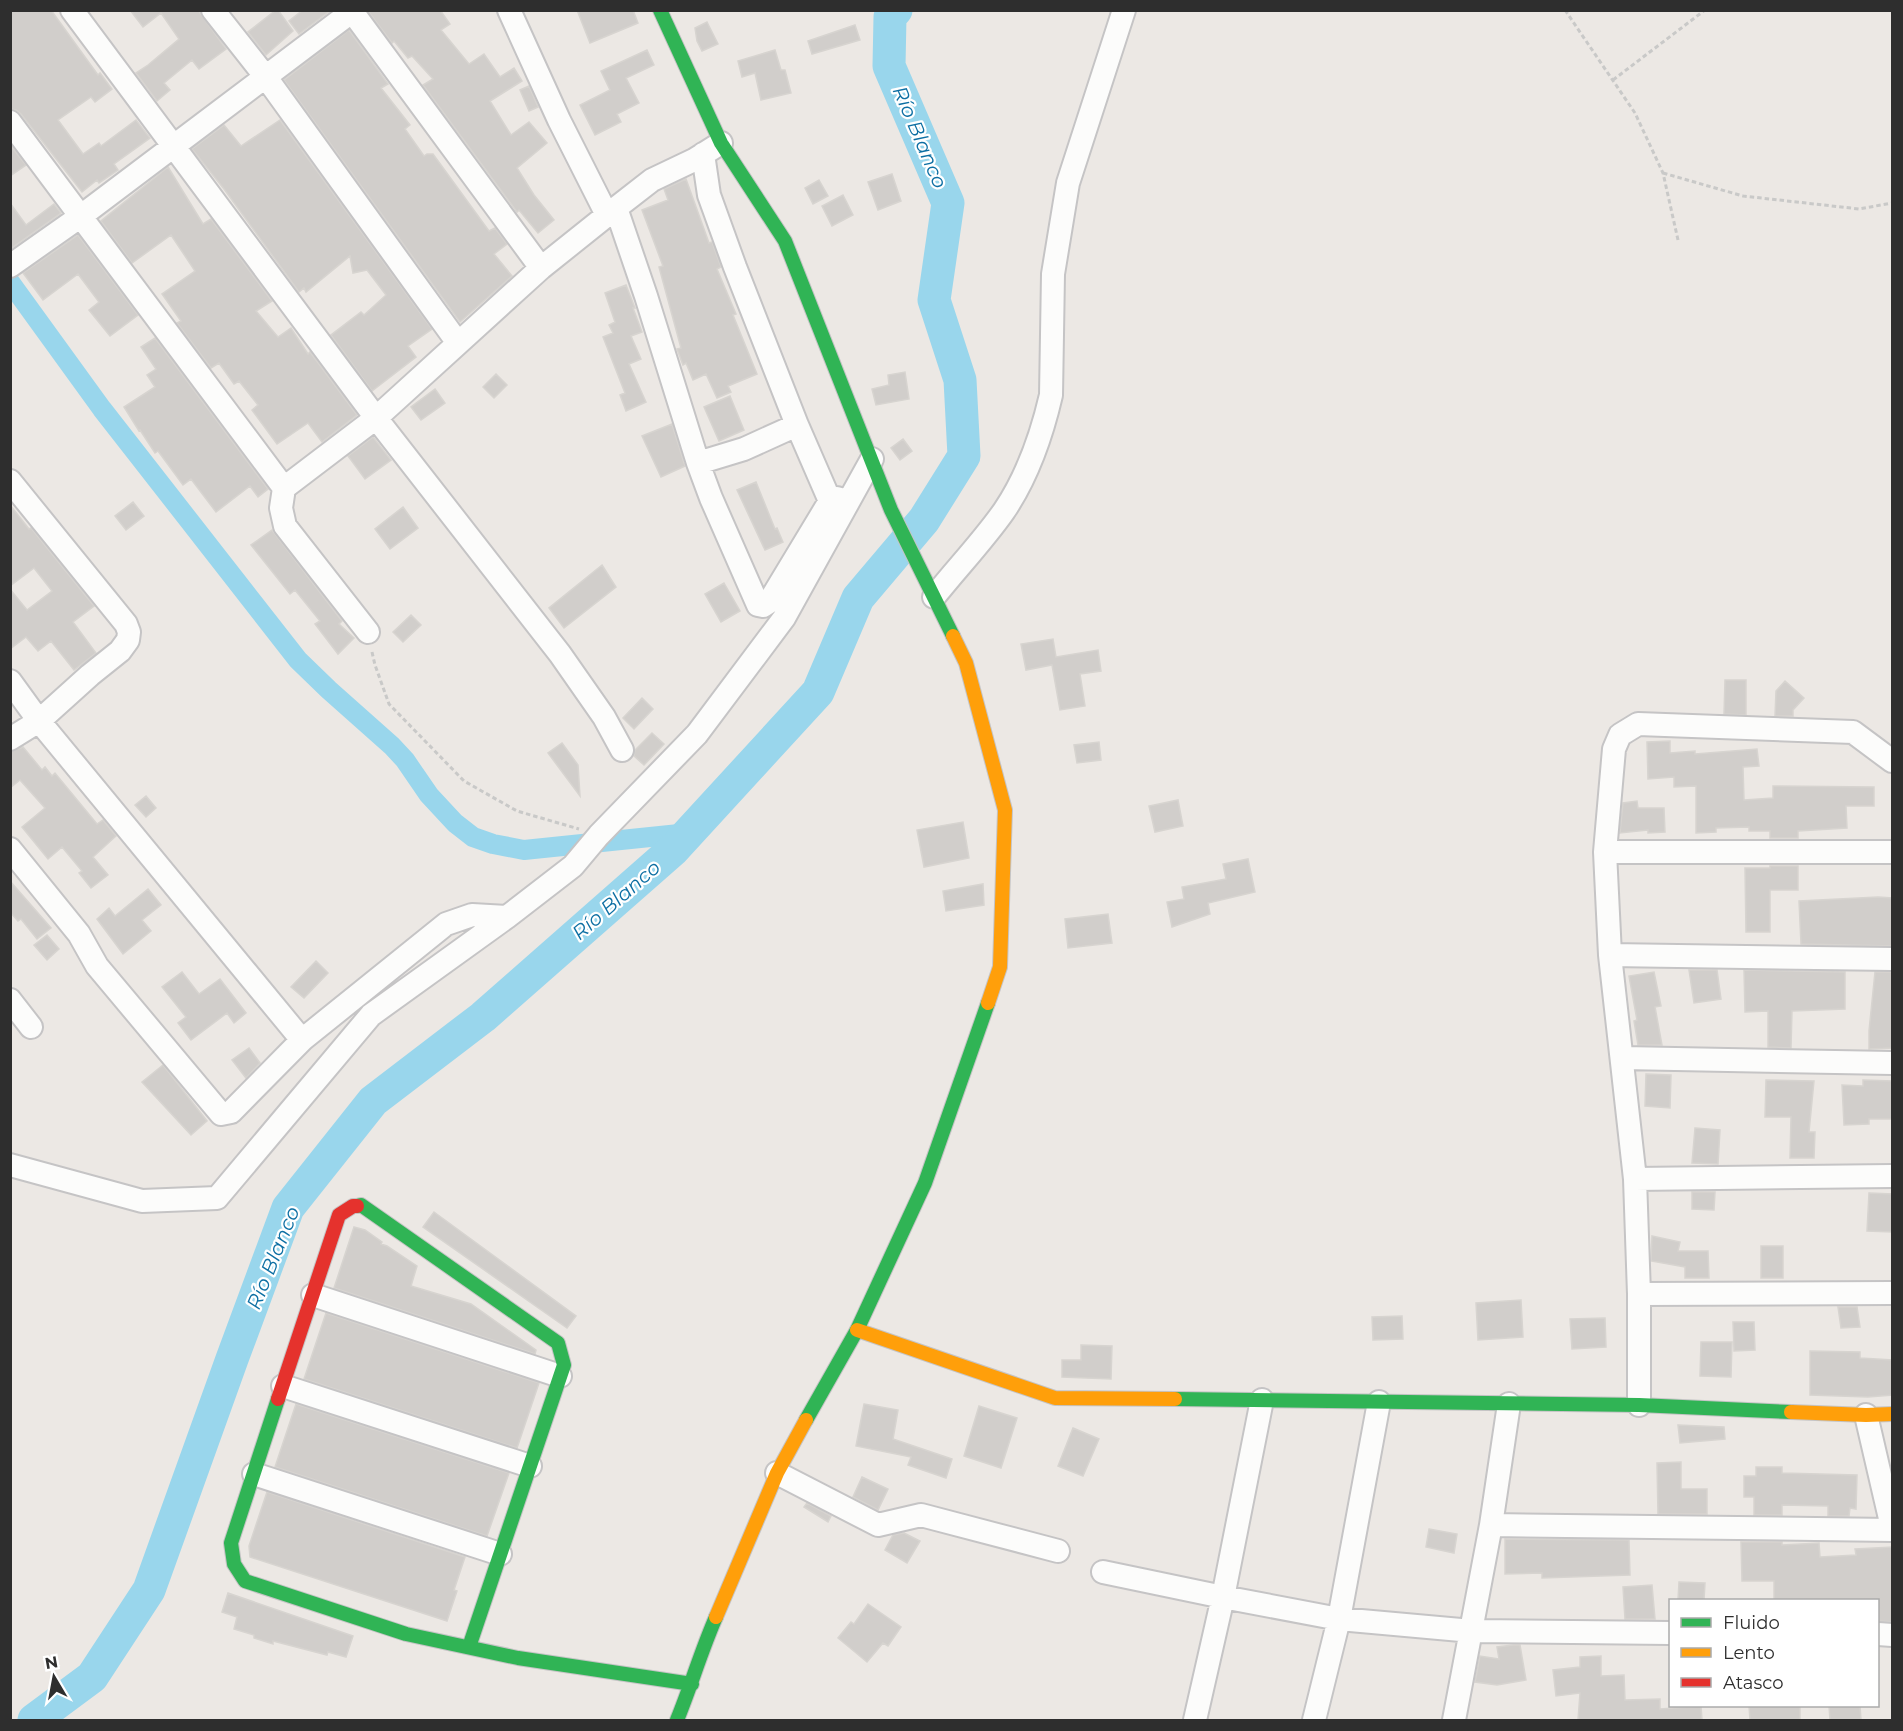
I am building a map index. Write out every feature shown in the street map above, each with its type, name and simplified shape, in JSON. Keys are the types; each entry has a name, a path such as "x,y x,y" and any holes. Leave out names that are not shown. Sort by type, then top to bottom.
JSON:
{"street":[{"path":"72,10 376,418 560,654 604,717 622,750"},
{"path":"213,10 265,76 458,343"},
{"path":"509,10 559,120 612,212 646,296 711,498 758,605 763,606 769,602 839,501 872,459"},
{"path":"660,10 712,149 785,241 891,510 966,663 1005,810 1000,967 925,1183 857,1330 777,1473 701,1652 692,1684 677,1720"},
{"path":"930,588 1005,510 1025,473 1047,412 1051,395 1053,274 1068,183 1124,10"},
{"path":"10,266 81,216 352,11 541,268"},
{"path":"10,122 285,488"},
{"path":"368,632 285,526 280,508 285,488 376,418 541,268 652,180 712,149"},
{"path":"712,149 709,195 797,425 839,501"},
{"path":"698,463 744,449 797,425"},
{"path":"10,481 126,624 129,632 128,640 120,651 39,721 10,740"},
{"path":"10,1166 142,1202 217,1198 371,1015 573,866 597,837 698,734 784,618 839,501"},
{"path":"10,681 39,721 302,1040"},
{"path":"1639,1405 1639,1294 1635,1179 1610,955 1605,852 1614,749 1620,735 1638,724 1853,732 1893,762"},
{"path":"10,849 79,934 97,966 221,1114 231,1112 302,1040 446,924 472,915 507,916"},
{"path":"1605,852 1893,852"},
{"path":"1610,955 1893,958"},
{"path":"10,1000 31,1027"},
{"path":"1623,1058 1893,1063"},
{"path":"1635,1179 1893,1176"},
{"path":"469,1647 564,1365 562,1353 558,1343 361,1205 353,1206 339,1215 231,1543 233,1564 238,1574 245,1581 406,1634 518,1658 692,1684"},
{"path":"1639,1294 1893,1293"},
{"path":"313,1295 560,1376"},
{"path":"857,1330 1055,1398 1639,1405 1866,1415 1893,1414"},
{"path":"283,1386 530,1466"},
{"path":"1195,1720 1223,1597 1262,1400"},
{"path":"1314,1720 1339,1619 1380,1402"},
{"path":"1454,1720 1491,1525 1509,1404"},
{"path":"1491,1525 1893,1528 1866,1415"},
{"path":"777,1473 878,1525 921,1515 1058,1551"},
{"path":"254,1474 500,1554"},
{"path":"1103,1572 1339,1619 1472,1631 1669,1633"}],"path":[{"path":"1565,10 1635,113 1663,173 1678,240"},
{"path":"1613,80 1705,10"},
{"path":"1663,173 1743,196 1859,209 1893,203"},
{"path":"368,632 375,665 389,704 464,781 517,811 597,837"}],"building":[{"path":"10,10 51,10 98,75 100,73 112,89 95,102 91,97 58,120 83,154 99,143 101,146 136,120 150,138 114,164 118,170 99,183 97,180 82,192 21,114 10,109"},
{"path":"130,10 198,10 226,49 199,69 192,60 164,83 170,90 157,101 136,73 179,39 161,13 143,27"},
{"path":"276,10 293,31 266,55 248,32"},
{"path":"303,10 331,10 299,34 289,21"},
{"path":"440,10 450,24 441,30 469,64 484,54 500,77 514,68 522,81 490,101 511,135 529,122 547,143 517,168 534,195 554,220 538,233 519,210 517,212 423,85 433,79 412,56 408,58 394,41 392,43 368,11"},
{"path":"577,10 633,10 638,23 590,43"},
{"path":"707,22 718,44 702,51 697,41 695,28"},
{"path":"855,25 860,40 812,54 808,41"},
{"path":"349,30 388,84 381,88 410,125 405,129 424,156 433,154 489,231 495,228 507,244 494,254 512,276 460,322 284,80"},
{"path":"647,50 654,65 626,78 639,103 617,114 621,122 595,135 580,105 610,90 601,71"},
{"path":"775,50 781,70 785,70 791,93 761,100 755,73 742,77 738,61"},
{"path":"529,86 538,107 529,111 520,90"},
{"path":"280,120 432,329 408,346 416,357 372,391 331,335 361,312 364,315 386,295 367,270 353,273 350,256 306,292 304,288 299,292 192,149 224,125 241,146"},
{"path":"10,145 26,165 10,176"},
{"path":"168,167 203,224 211,219 272,301 256,311 278,337 291,328 308,354 310,352 357,415 322,442 308,423 277,444 252,410 258,405 239,381 234,384 219,363 211,368 177,323 181,321 162,294 195,271 171,235 132,263 101,221"},
{"path":"892,174 901,201 878,210 868,182"},
{"path":"686,179 709,243 712,242 721,267 717,269 757,374 728,386 731,392 717,398 706,374 693,380 686,363 683,365 677,349 681,348 659,267 663,266 642,210 668,200 664,189"},
{"path":"819,180 828,196 813,204 805,188"},
{"path":"843,195 853,215 832,226 822,206"},
{"path":"10,203 26,225 54,204 61,213 10,249"},
{"path":"78,235 138,315 110,336 89,310 99,302 78,274 43,300 23,273"},
{"path":"626,285 642,332 631,336 641,359 629,364 646,402 626,411 620,395 625,393 603,337 613,333 609,325 615,322 605,293"},
{"path":"155,338 268,489 258,497 250,486 216,512 191,479 183,485 158,451 155,453 139,431 124,407 155,387 147,375 156,369 141,347"},
{"path":"905,372 909,399 876,405 872,389 889,385 888,375"},
{"path":"496,374 507,385 494,398 483,387"},
{"path":"435,389 445,403 421,420 411,407"},
{"path":"730,396 744,430 719,441 704,407"},
{"path":"672,424 685,466 661,477 642,436"},
{"path":"373,437 391,460 365,479 348,456"},
{"path":"903,439 912,451 900,460 891,448"},
{"path":"756,482 775,529 777,528 783,542 765,550 737,490"},
{"path":"133,502 144,516 126,530 115,516"},
{"path":"10,505 94,606 73,622 96,653 74,670 51,641 38,651 26,637 10,649 10,589 27,610 52,591 34,568 10,586"},
{"path":"403,507 418,528 390,549 375,529"},
{"path":"272,530 342,621 339,624 354,638 338,654 315,624 320,621 295,590 290,594 251,545"},
{"path":"602,565 616,587 564,628 549,608"},
{"path":"724,583 740,611 721,622 705,594"},
{"path":"411,615 421,625 403,642 393,632"},
{"path":"1053,639 1056,657 1098,650 1101,671 1080,674 1085,706 1060,710 1052,665 1026,670 1021,644"},
{"path":"1725,680 1746,680 1746,715 1724,714"},
{"path":"1785,681 1804,698 1793,710 1793,716 1775,716 1776,691"},
{"path":"642,698 653,709 634,729 623,718"},
{"path":"652,733 664,744 644,765 634,756 635,750"},
{"path":"1670,741 1670,753 1695,751 1695,754 1757,749 1759,766 1743,767 1744,800 1773,798 1773,786 1874,787 1874,806 1846,806 1847,828 1798,831 1798,838 1770,838 1770,831 1749,831 1749,827 1716,828 1716,832 1696,833 1696,786 1674,787 1674,777 1648,779 1647,742"},
{"path":"1099,742 1101,760 1077,763 1074,745"},
{"path":"562,743 578,765 580,796 548,753"},
{"path":"23,747 42,770 45,767 52,776 55,773 97,824 103,820 116,836 93,857 108,875 91,888 79,873 82,871 62,847 48,859 22,827 45,808 20,780 10,788 10,752"},
{"path":"146,796 156,808 146,817 135,805"},
{"path":"1178,800 1183,826 1155,832 1149,806"},
{"path":"1637,801 1638,808 1664,808 1665,832 1648,833 1648,830 1620,833 1623,803"},
{"path":"963,822 969,858 924,867 917,830"},
{"path":"1248,859 1255,892 1208,903 1210,914 1172,927 1167,902 1184,899 1182,887 1226,879 1223,864"},
{"path":"1770,866 1798,866 1798,890 1770,890 1770,932 1746,932 1745,868 1770,868"},
{"path":"10,881 51,928 37,939 21,919 18,921 10,912"},
{"path":"983,884 984,905 946,911 943,891"},
{"path":"148,889 161,905 142,920 151,931 123,954 97,919 109,908 115,916"},
{"path":"1893,898 1893,946 1801,944 1799,901"},
{"path":"1108,914 1112,943 1068,948 1065,919"},
{"path":"47,935 59,949 47,960 34,945"},
{"path":"316,961 328,973 304,998 291,987"},
{"path":"1689,970 1717,970 1721,999 1694,1003"},
{"path":"1744,970 1845,972 1845,1009 1792,1011 1791,1048 1768,1047 1768,1011 1745,1012"},
{"path":"182,972 199,994 220,979 246,1013 234,1023 227,1013 191,1040 178,1023 186,1017 162,987"},
{"path":"1654,972 1661,1006 1655,1007 1662,1045 1638,1045 1634,1021 1637,1020 1629,976"},
{"path":"1875,972 1893,972 1893,1048 1869,1049"},
{"path":"249,1048 260,1063 246,1078 232,1060"},
{"path":"163,1065 207,1121 191,1135 142,1082"},
{"path":"1646,1074 1671,1075 1670,1108 1645,1106"},
{"path":"1766,1080 1814,1081 1809,1132 1815,1132 1814,1158 1790,1158 1791,1117 1765,1117"},
{"path":"1863,1080 1893,1081 1893,1119 1869,1119 1869,1124 1844,1125 1842,1085 1863,1086"},
{"path":"1695,1128 1720,1130 1718,1164 1692,1163"},
{"path":"1692,1192 1715,1192 1714,1210 1692,1209"},
{"path":"1869,1193 1893,1194 1892,1232 1867,1231"},
{"path":"434,1212 576,1316 567,1328 423,1227"},
{"path":"354,1227 365,1230 382,1242 381,1244 417,1266 411,1286 471,1304 536,1350 535,1354 334,1288"},
{"path":"1652,1236 1680,1242 1678,1251 1708,1251 1709,1278 1685,1278 1685,1267 1651,1261"},
{"path":"1761,1246 1783,1246 1783,1278 1761,1278"},
{"path":"1521,1300 1523,1337 1478,1340 1476,1303"},
{"path":"1838,1307 1857,1307 1860,1327 1841,1328"},
{"path":"326,1313 539,1383 517,1448 304,1379"},
{"path":"1402,1316 1403,1339 1373,1340 1372,1317"},
{"path":"1605,1318 1606,1347 1572,1349 1570,1319"},
{"path":"1733,1322 1754,1322 1755,1350 1734,1351"},
{"path":"1701,1342 1732,1342 1731,1377 1700,1376"},
{"path":"1081,1345 1112,1346 1111,1379 1062,1377 1062,1360 1081,1360"},
{"path":"1810,1351 1860,1352 1860,1358 1893,1360 1893,1395 1868,1397 1810,1395"},
{"path":"296,1404 509,1473 487,1536 275,1467"},
{"path":"864,1404 898,1410 893,1439 952,1459 946,1478 908,1465 911,1457 856,1446"},
{"path":"979,1406 1017,1418 1001,1468 964,1456"},
{"path":"1678,1425 1724,1427 1725,1439 1680,1443"},
{"path":"1073,1428 1099,1439 1083,1476 1058,1466"},
{"path":"1681,1462 1681,1489 1707,1489 1707,1514 1658,1514 1657,1463"},
{"path":"1756,1467 1782,1467 1782,1473 1857,1475 1856,1509 1850,1508 1849,1516 1828,1516 1828,1506 1782,1505 1782,1515 1754,1515 1754,1497 1744,1497 1744,1476 1756,1476"},
{"path":"862,1477 888,1489 878,1510 853,1497"},
{"path":"267,1492 465,1557 447,1621 250,1557 249,1546"},
{"path":"807,1503 831,1516 828,1522 804,1507"},
{"path":"1429,1529 1457,1534 1454,1553 1426,1547"},
{"path":"904,1533 920,1541 907,1563 885,1550 893,1535"},
{"path":"1505,1539 1629,1540 1630,1575 1542,1578 1542,1573 1505,1574"},
{"path":"1741,1542 1782,1542 1782,1545 1819,1543 1820,1557 1856,1555 1855,1549 1893,1547 1893,1622 1879,1621 1879,1599 1774,1599 1774,1581 1742,1581"},
{"path":"1679,1582 1705,1583 1704,1599 1678,1599"},
{"path":"1652,1585 1655,1619 1625,1619 1623,1587"},
{"path":"228,1593 353,1636 346,1657 328,1652 327,1655 273,1641 273,1644 234,1629 237,1617 222,1612"},
{"path":"868,1604 901,1627 888,1646 883,1643 867,1662 838,1638 851,1622 854,1624"},
{"path":"1520,1645 1526,1680 1497,1685 1475,1682 1480,1656 1499,1659 1497,1647"},
{"path":"1601,1656 1601,1676 1624,1675 1625,1700 1660,1699 1660,1709 1701,1707 1702,1720 1578,1720 1580,1693 1556,1696 1553,1670 1580,1667 1580,1657"},
{"path":"1749,1707 1800,1707 1800,1720 1750,1720"},
{"path":"1829,1707 1860,1707 1861,1720 1830,1720"}],"waterway":[{"name":"Río Blanco","path":"34,1720 92,1677 149,1590 288,1208 373,1101 483,1017 673,850 818,692 858,598 924,520 964,456 960,380 934,300 948,203 889,66 890,17 896,10"},
{"path":"10,282 102,409 298,660 392,746 405,760 429,795 455,823 473,837 493,844 524,850 689,833"}],"traffic: fast":[{"path":"660,10 721,143 785,241 891,510 953,636"},
{"path":"806,1420 857,1330 925,1183 988,1003"},
{"path":"357,1206 361,1205 558,1343 564,1365 469,1647"},
{"path":"278,1399 231,1543 234,1564 245,1581 406,1634 518,1658 692,1684"},
{"path":"1175,1399 1639,1405 1791,1412"},
{"path":"677,1720 716,1617"}],"traffic: slow":[{"path":"953,636 966,663 1005,810 1000,967 988,1003"},
{"path":"857,1330 1055,1398 1175,1399"},
{"path":"1791,1412 1892,1414"},
{"path":"716,1617 777,1473 806,1420"}],"traffic: jam":[{"path":"278,1399 339,1215 357,1206"}]}
